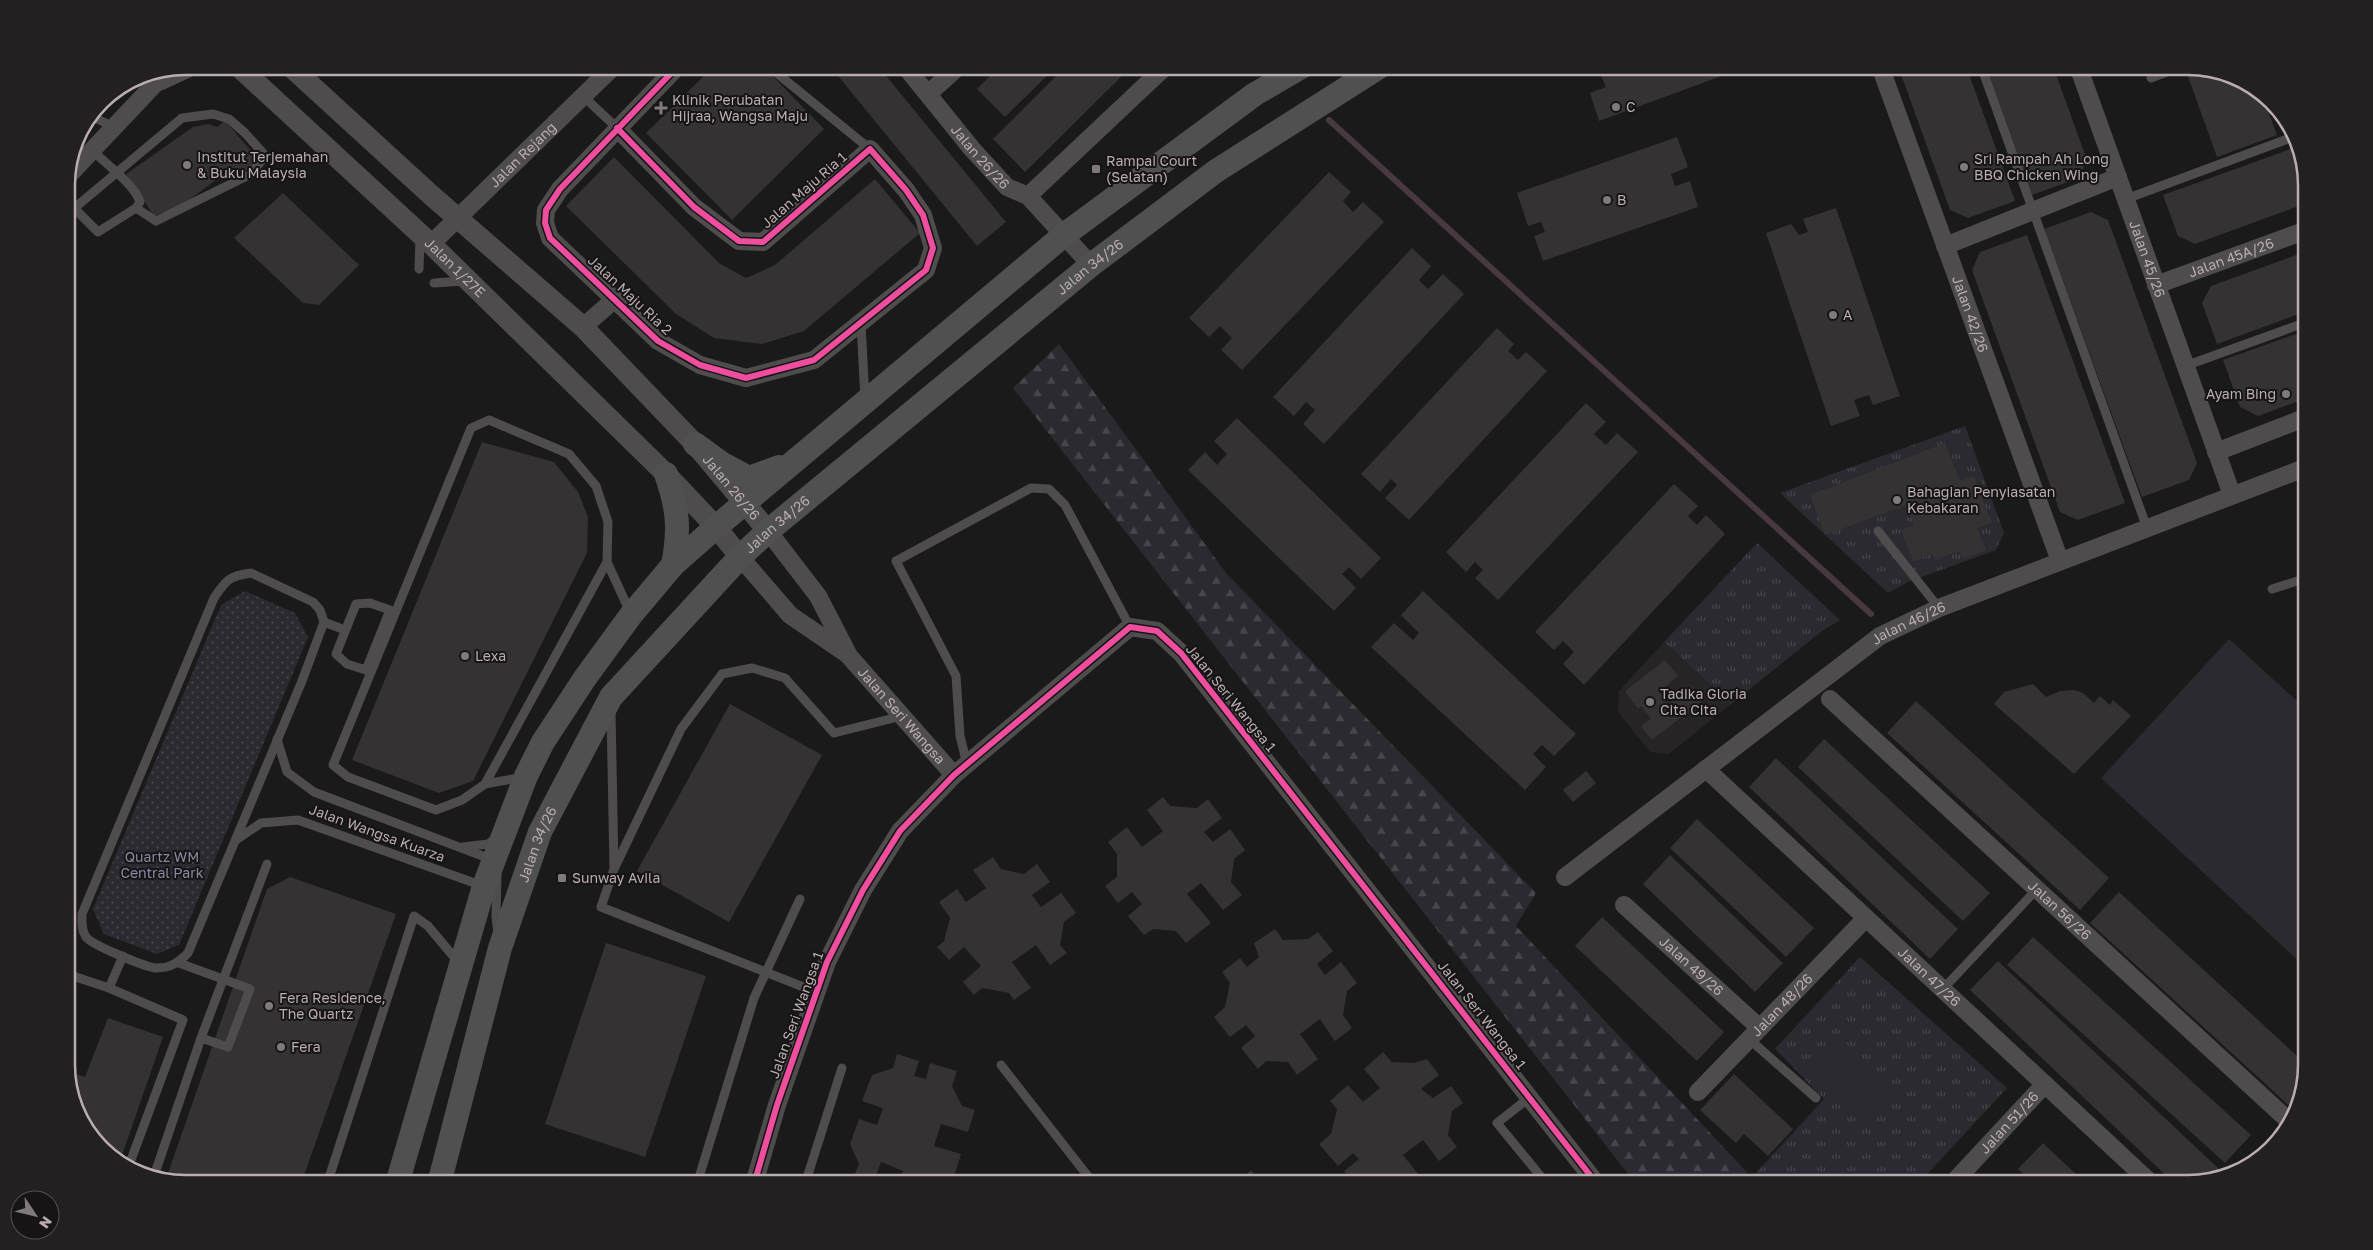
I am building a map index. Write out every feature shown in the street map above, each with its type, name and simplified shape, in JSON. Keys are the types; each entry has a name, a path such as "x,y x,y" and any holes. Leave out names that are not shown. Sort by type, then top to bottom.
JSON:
{"main road":[{"path":"400,1175 484,886 526,776 544,742 585,678 631,614 674,565 716,527 1064,235 1255,94 1288,75"},
{"name":"Jalan 34/26","path":"441,1175 500,948 540,832 611,697 740,557 768,531 1091,265 1216,171 1367,75"},
{"path":"695,444 721,463 749,478 801,456"},
{"path":"666,474 675,498 679,523 674,565"}],"street":[{"name":"Jalan 1/27E","path":"245,75 426,239 666,474"},
{"path":"300,75 458,218 583,327 695,444"},
{"name":"Jalan Rejang","path":"426,239 458,218 605,75"},
{"name":"Jalan Maju Ria 2","path":"669,75 560,189 546,210 545,223 550,238 658,341 700,365 746,378 814,360 926,270 933,248 923,215 906,190 870,148"},
{"name":"Jalan 26/26","path":"913,75 972,149 1007,187 1028,196 1091,265"},
{"path":"928,94 949,75"},
{"path":"1028,196 1156,75"},
{"name":"Jalan 42/26","path":"1883,75 2060,561"},
{"name":"Jalan 45/26","path":"2081,75 2232,495"},
{"path":"77,167 159,78"},
{"name":"Jalan Maju Ria 1","path":"617,128 694,207 739,241 763,242 870,148"},
{"path":"1945,246 2118,177"},
{"name":"Jalan 45A/26","path":"2156,285 2298,233"},
{"path":"583,327 614,299"},
{"path":"2216,452 2298,420"},
{"name":"Jalan 26/26","path":"695,444 768,531"},
{"name":"Jalan 46/26","path":"1565,877 1880,636 1939,608 2298,469"},
{"path":"666,474 716,527 740,557"},
{"name":"Jalan Seri Wangsa","path":"768,531 818,596 849,656"},
{"name":"Jalan Seri Wangsa","path":"740,557 790,615 849,656 902,716 960,770"},
{"name":"Jalan Seri Wangsa 1","path":"757,1175 777,1105 827,962 863,890 894,840 960,770 1130,627 1157,631 1181,654 1531,1097 1590,1175"},
{"name":"Jalan 56/26","path":"1830,699 2038,888 2285,1117"},
{"name":"Jalan 47/26","path":"1706,769 2142,1175"},
{"name":"Jalan 49/26","path":"1624,905 1755,1034"},
{"name":"Jalan 48/26","path":"1698,1092 1866,918"},
{"name":"Jalan 51/26","path":"1960,1175 2045,1084"}],"lane":[{"path":"779,75 870,148"},
{"path":"1984,75 2147,528"},
{"path":"2151,78 2159,75"},
{"path":"583,96 617,128"},
{"path":"92,151 115,172 138,195 140,202 136,208 98,232 76,210 78,205 115,172 182,118 200,114 213,114 229,119 245,132 263,153 262,160 250,174 156,221 136,208"},
{"path":"97,119 114,128"},
{"path":"2126,198 2288,139"},
{"path":"419,269 426,239"},
{"path":"434,283 449,280 470,282"},
{"path":"861,324 865,402"},
{"path":"2185,366 2298,325"},
{"path":"526,776 485,784 462,800 436,810 348,777 333,765 471,428 489,420 568,454 596,486 608,522 607,562 631,614"},
{"path":"960,770 956,676 896,561 1031,488 1049,489 1065,505 1130,627"},
{"path":"1878,531 1939,608"},
{"path":"485,784 607,562"},
{"path":"179,963 188,953 302,680 324,622 320,610 313,602 251,573 235,575 226,581 214,598 82,914 82,929 87,938 97,946 155,968 179,963 250,989 228,1048 201,1038"},
{"path":"2272,589 2298,581"},
{"path":"370,603 390,610 366,670 347,664 336,654 345,630 356,604 370,603"},
{"path":"324,622 345,630"},
{"path":"816,992 601,907 614,869 681,729 722,674 752,668 786,678 834,733 902,716"},
{"path":"611,697 614,869"},
{"name":"Jalan Wangsa Kuarza","path":"277,739 287,772 314,792 495,861"},
{"name":"Jalan Wangsa Kuarza","path":"235,840 262,822 298,820 484,886"},
{"path":"458,847 488,844 507,827"},
{"path":"495,861 496,917 500,948"},
{"path":"156,1171 201,1038 267,864"},
{"path":"1943,989 2038,888"},
{"path":"700,1175 754,998 800,899"},
{"path":"330,1175 414,916 433,931 460,966"},
{"path":"109,988 123,956"},
{"path":"75,977 109,988 183,1020 131,1161"},
{"path":"1755,1034 1816,1098"},
{"path":"1001,1065 1087,1175"},
{"path":"808,1175 842,1068"},
{"path":"1531,1097 1497,1123 1540,1175"}],"shaded area":[{"path":"1664,642 1731,704 1669,754 1650,752 1618,712 1619,691"}],"green space":[{"path":"1059,344 1226,573 1536,893 1516,926 1750,1175 1629,1175 1013,388"},
{"path":"1965,426 2004,533 1996,550 1908,582 1888,593 1780,493"},
{"path":"1757,543 1840,620 1822,631 1731,704 1664,642"},
{"name":"Quartz WM Central Park","path":"245,591 295,613 308,637 179,945 157,954 104,934 93,909 221,605"},
{"path":"2229,639 2298,702 2298,960 2101,778"},
{"path":"1860,957 2007,1088 1926,1175 1754,1175 1824,1099 1775,1049"},
{"path":"1843,1040 1895,1092 1864,1122 1813,1070"}],"building":[{"path":"705,75 772,75 824,129 732,220 646,133"},
{"path":"837,75 885,75 1006,222 977,246"},
{"path":"991,75 1048,75 1005,117 977,89"},
{"path":"1057,75 1123,75 1025,172 993,139"},
{"name":"C","path":"1601,75 1724,75 1599,121 1590,93 1606,87"},
{"path":"1901,75 1969,75 2015,201 1968,218 1950,210"},
{"path":"1988,75 2056,75 2087,160 2079,178 2032,195"},
{"path":"2187,75 2209,77 2237,86 2261,102 2267,108 2277,135 2217,157"},
{"path":"225,121 259,160 237,178 230,169 184,204 154,216 126,174 193,127 209,124 217,127"},
{"name":"B","path":"1677,137 1688,167 1671,174 1675,186 1690,181 1698,207 1543,261 1534,236 1545,232 1541,222 1528,226 1517,193"},
{"path":"2292,150 2298,178 2298,206 2195,244 2178,236 2163,195"},
{"path":"614,157 719,263 746,278 775,265 875,179 920,233 804,331 762,344 714,338 676,314 566,206"},
{"path":"1329,172 1351,192 1343,201 1353,212 1363,202 1384,222 1242,370 1221,350 1232,338 1220,326 1209,337 1189,318"},
{"path":"283,193 359,265 319,305 303,303 234,238"},
{"name":"A","path":"1836,208 1900,396 1873,405 1869,395 1854,400 1860,416 1831,426 1766,233 1791,224 1799,235 1808,232 1803,219"},
{"path":"2091,212 2108,220 2197,463 2189,480 2142,497 2044,229"},
{"path":"2027,235 2125,503 2078,520 2060,512 1972,270 1980,252"},
{"path":"1412,248 1431,266 1419,280 1428,289 1443,274 1464,294 1324,444 1303,424 1315,410 1306,402 1294,416 1273,397"},
{"path":"2298,254 2298,314 2217,344 2202,303 2211,286"},
{"path":"1497,328 1514,344 1508,351 1518,360 1526,352 1547,371 1409,520 1385,498 1397,485 1391,479 1380,492 1361,474"},
{"path":"2298,333 2298,401 2258,416 2240,407 2223,360"},
{"path":"1586,403 1606,422 1594,434 1606,445 1617,433 1638,452 1498,600 1475,578 1483,570 1475,562 1466,572 1446,552"},
{"path":"1237,418 1381,558 1361,579 1349,567 1342,574 1356,588 1334,611 1188,470 1205,452 1217,465 1227,454 1214,441"},
{"name":"Lexa","path":"482,442 554,462 578,492 588,517 587,553 473,781 439,793 352,760"},
{"name":"Bahagian Penyiasatan Kebakaran","path":"1945,443 1960,481 1974,476 1992,523 1977,528 1986,550 1963,559 1959,551 1935,560 1932,554 1913,562 1901,530 1914,525 1907,505 1825,535 1810,495"},
{"path":"1674,484 1698,506 1688,516 1697,525 1706,515 1725,534 1584,685 1563,664 1574,652 1563,641 1554,650 1535,632"},
{"path":"1423,591 1576,734 1554,756 1542,745 1533,754 1546,767 1525,790 1371,647 1394,623 1413,640 1419,633 1401,615"},
{"name":"Tadika Gloria Cita Cita","path":"1665,660 1678,676 1659,692 1668,704 1692,686 1703,700 1652,740 1641,726 1651,719 1641,706 1638,709 1625,691"},
{"path":"2033,684 2046,697 2060,691 2074,690 2083,693 2094,703 2100,696 2110,705 2113,700 2131,716 2074,774 1994,704 2004,692"},
{"path":"1916,701 2109,878 2080,910 1887,733"},
{"path":"730,704 822,755 729,922 637,871"},
{"path":"1824,739 1990,893 1963,921 1798,767"},
{"path":"1776,758 1958,929 1930,959 1749,787"},
{"path":"1586,771 1596,783 1573,802 1563,790"},
{"path":"1163,797 1170,806 1197,808 1208,799 1222,818 1204,832 1213,842 1230,829 1245,850 1234,859 1231,882 1242,895 1223,910 1201,883 1187,894 1211,923 1186,943 1176,931 1153,929 1144,935 1128,916 1142,904 1132,892 1118,903 1105,886 1117,877 1117,854 1108,842 1127,827 1142,847 1163,831 1147,810"},
{"path":"1697,819 1814,928 1786,957 1670,848"},
{"path":"1670,855 1783,963 1755,992 1643,884"},
{"path":"993,857 1001,869 1024,874 1037,864 1050,882 1032,895 1041,907 1061,893 1076,913 1064,922 1060,945 1067,953 1050,965 1036,945 1012,962 1031,988 1014,1000 1009,993 982,988 974,995 963,982 981,966 964,947 949,960 937,947 944,941 950,918 939,902 957,889 966,902 986,888 973,870"},
{"name":"Fera","path":"290,877 396,914 304,1175 168,1173 267,889"},
{"path":"2119,892 2298,1057 2296,1086 2290,1106 2090,923"},
{"path":"1602,917 1724,1032 1697,1061 1575,946"},
{"path":"1275,929 1283,940 1308,939 1318,932 1333,951 1317,964 1325,975 1341,962 1357,983 1347,991 1343,1015 1352,1028 1335,1041 1320,1019 1300,1034 1318,1059 1297,1075 1288,1062 1266,1061 1258,1069 1241,1048 1255,1036 1246,1025 1230,1037 1214,1017 1225,1007 1230,983 1222,972 1240,958 1247,967 1259,957 1254,943"},
{"path":"2033,937 2251,1135 2225,1163 2007,965"},
{"path":"606,943 706,976 645,1157 545,1124"},
{"path":"1998,961 2219,1169 2195,1175 2165,1175 1970,990"},
{"path":"108,1018 163,1037 122,1155 102,1138 86,1114 75,1074 85,1077"},
{"path":"1383,1052 1392,1062 1414,1063 1427,1059 1439,1075 1421,1089 1433,1098 1451,1086 1463,1103 1452,1111 1448,1135 1457,1147 1439,1161 1423,1140 1403,1155 1419,1175 1347,1175 1344,1171 1359,1159 1353,1153 1338,1166 1319,1144 1331,1134 1337,1109 1330,1101 1348,1085 1363,1102 1380,1088 1364,1069"},
{"path":"897,1054 919,1061 914,1076 926,1079 930,1063 957,1071 952,1086 962,1106 975,1110 968,1132 941,1124 934,1146 961,1154 955,1175 901,1175 903,1171 881,1162 876,1175 854,1175 859,1164 850,1144 859,1119 877,1125 883,1108 862,1101 872,1075 893,1068"},
{"path":"1734,1074 1793,1129 1768,1156 1744,1134 1736,1143 1700,1110"},
{"path":"2043,1143 2077,1175 2024,1175 2018,1169"},
{"path":"1251,1170 1255,1175 1245,1175"}],"waterway":[{"path":"1329,120 1871,614"}],"cycle path":[{"path":"618,129 669,75"},
{"path":"618,129 694,207 739,241 763,242 870,149 906,190 923,215 933,248 926,270 814,360 746,378 700,365 658,341 550,238 545,223 546,210 560,189 618,129"},
{"path":"757,1175 777,1105 827,962 863,890 900,831 954,775 1130,627 1157,631 1181,653 1590,1175"}],"place":[{"name":"C","path":"1616,107"},
{"name":"Klinik Perubatan Hijraa, Wangsa Maju","path":"661,108"},
{"name":"Institut Terjemahan & Buku Malaysia","path":"187,165"},
{"name":"Sri Rampah Ah Long BBQ Chicken Wing","path":"1964,167"},
{"name":"Rampai Court (Selatan)","path":"1096,169"},
{"name":"B","path":"1607,200"},
{"name":"A","path":"1833,315"},
{"name":"Ayam Bing","path":"2286,394"},
{"name":"Bahagian Penyiasatan Kebakaran","path":"1897,500"},
{"name":"Lexa","path":"465,656"},
{"name":"Tadika Gloria Cita Cita","path":"1650,702"},
{"name":"Sunway Avila","path":"562,878"},
{"name":"Fera Residence, The Quartz","path":"269,1006"},
{"name":"Fera","path":"281,1047"}]}
